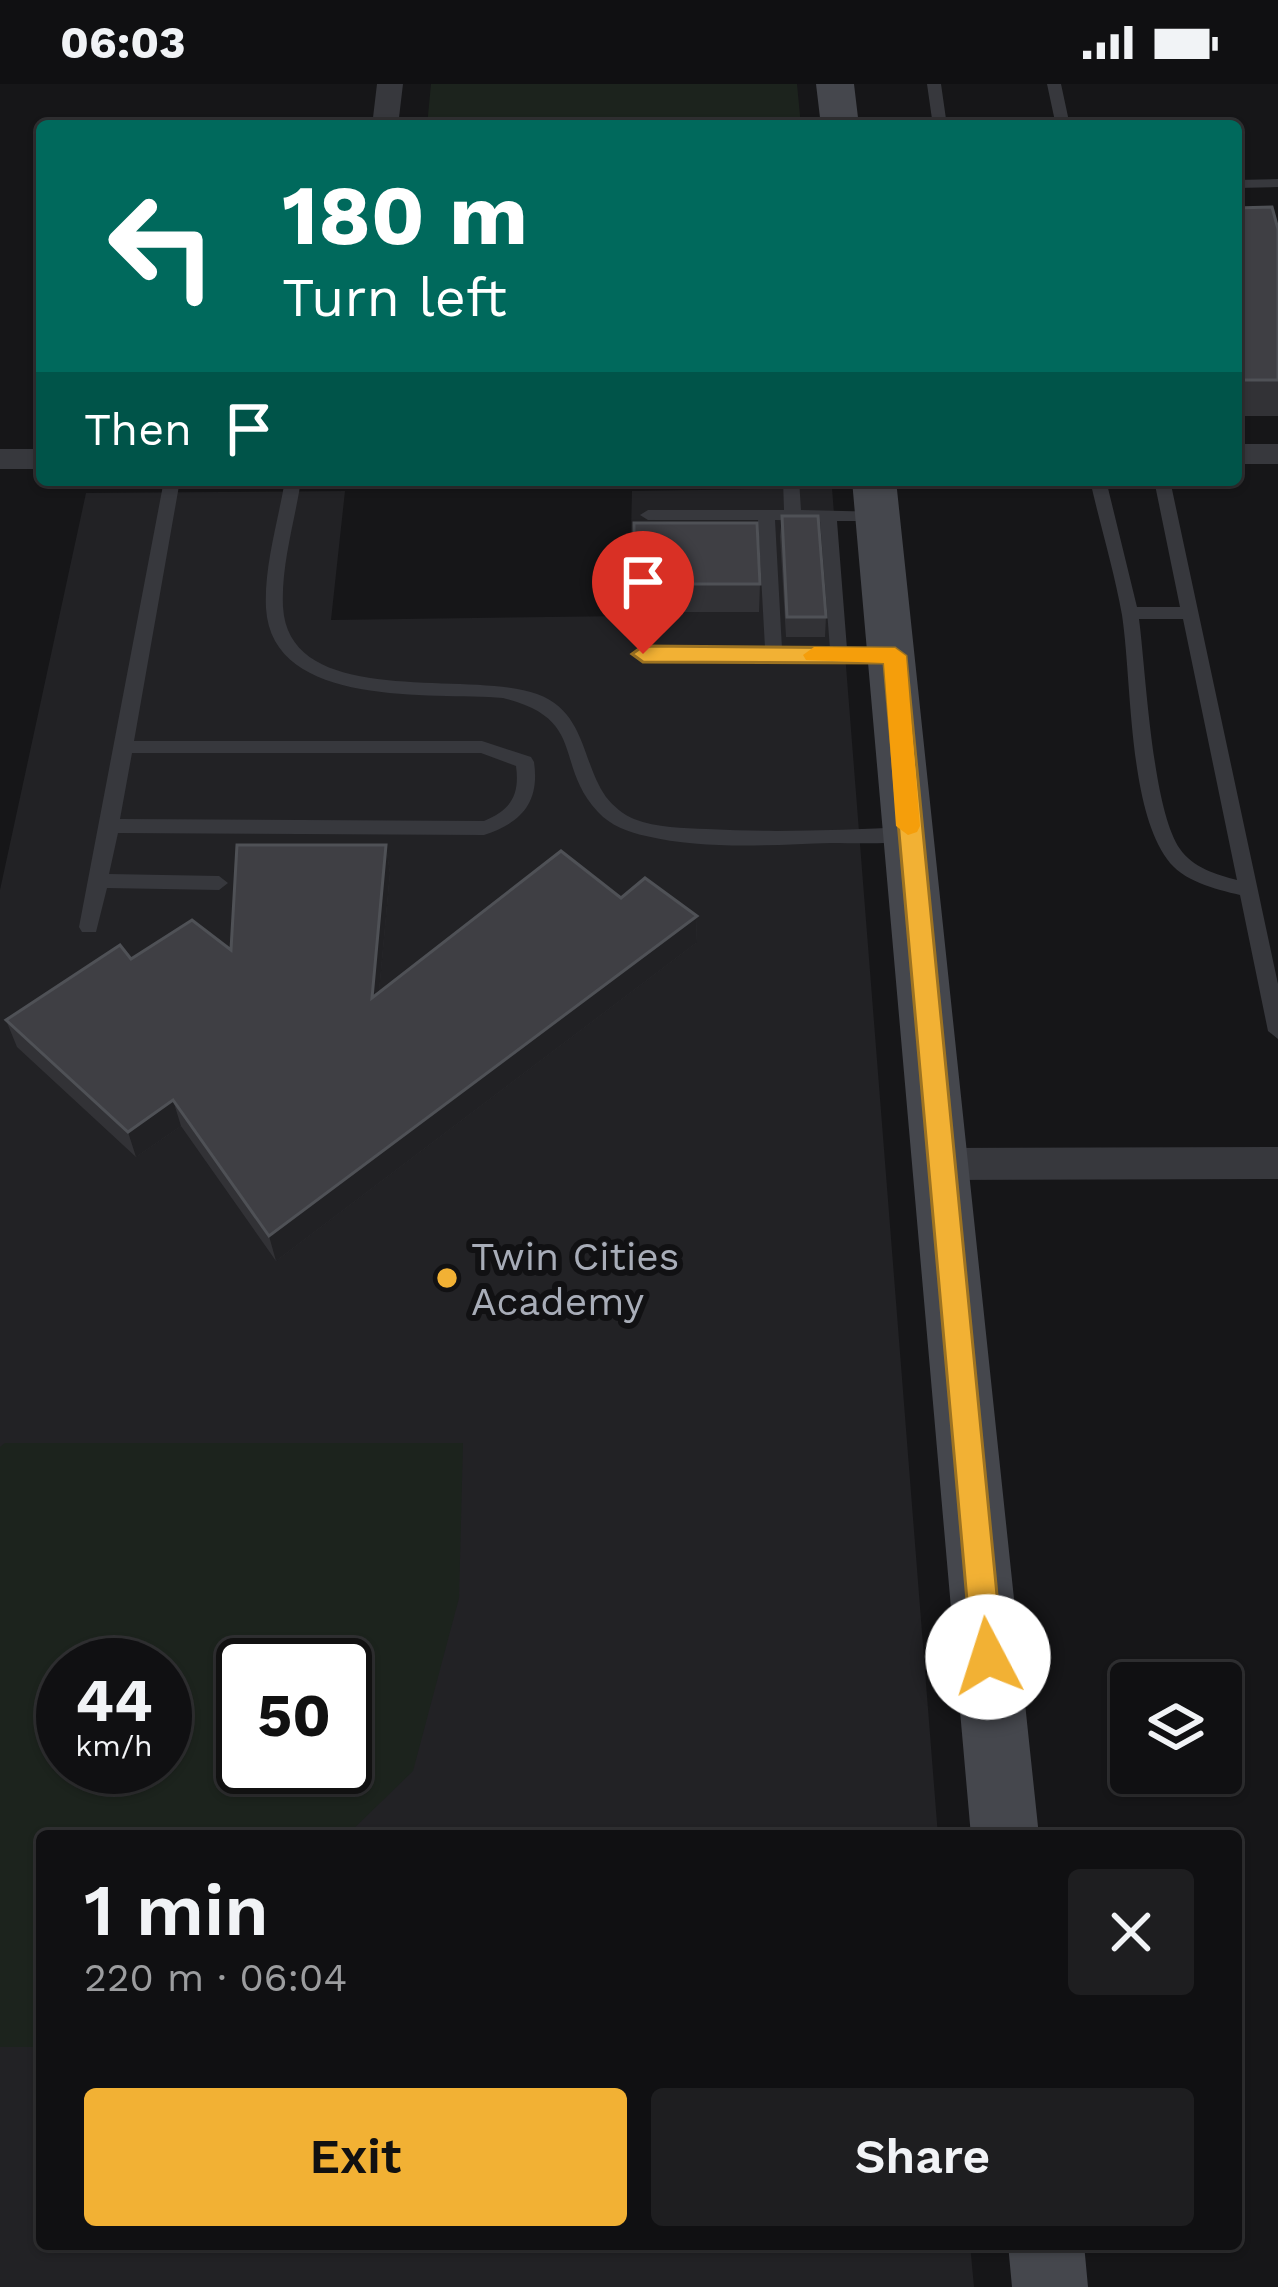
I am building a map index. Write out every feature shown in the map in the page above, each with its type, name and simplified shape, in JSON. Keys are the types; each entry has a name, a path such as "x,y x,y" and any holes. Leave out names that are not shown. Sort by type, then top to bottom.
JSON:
{"main road":[{"path":"836,84 839,120"},
{"path":"860,504 895,656 1004,1830"},
{"path":"1047,2250 1050,2287"}],"street":[{"path":"386,120 390,84"},
{"path":"1242,454 1278,454"},
{"path":"0,459 36,459"},
{"path":"939,1164 1278,1163"}],"lane":[{"path":"934,84 939,120"},
{"path":"1054,84 1062,120"},
{"path":"1242,184 1278,183"},
{"path":"89,927 171,486"},
{"path":"292,486 277,624 292,653 326,675 370,686 511,692 538,700 568,722 600,803 627,824 670,833 909,834"},
{"path":"791,486 793,515"},
{"path":"1099,486 1130,613 1138,703 1163,838 1175,858 1202,874 1248,890"},
{"path":"1163,486 1278,1031"},
{"path":"648,515 793,515 860,504 839,655"},
{"path":"766,515 774,655"},
{"path":"1130,613 1190,613"},
{"path":"643,654 895,656"},
{"path":"110,826 484,828 506,822 522,807 530,784 525,762 482,747 125,748"},
{"path":"99,881 219,884"}],"shaded area":[{"path":"431,84 797,84 800,120 428,120"},
{"name":"Twin Cities Academy","path":"832,488 938,1830 36,1830 36,2250 971,2250 974,2287 0,2287 0,890 86,493 345,491 331,620 629,616 632,491"},
{"path":"5,1443 463,1443 459,1598 413,1771 352,1830 36,1830 36,2047 0,2047 0,1447"}],"building":[{"path":"1272,207 1278,229 1278,380 1242,380 1242,208"},
{"path":"782,516 818,516 826,617 787,617"},
{"path":"634,523 757,523 760,584 634,584"},
{"path":"237,845 386,845 372,998 561,851 621,898 645,878 697,916 269,1236 173,1100 128,1132 6,1020 120,945 131,959 192,920 231,950"}],"slow traffic":[{"path":"814,655 895,656 908,826"}],"place":[{"name":"Twin Cities Academy","path":"447,1278"}],"route":[{"path":"643,654 895,656 988,1657"}]}
